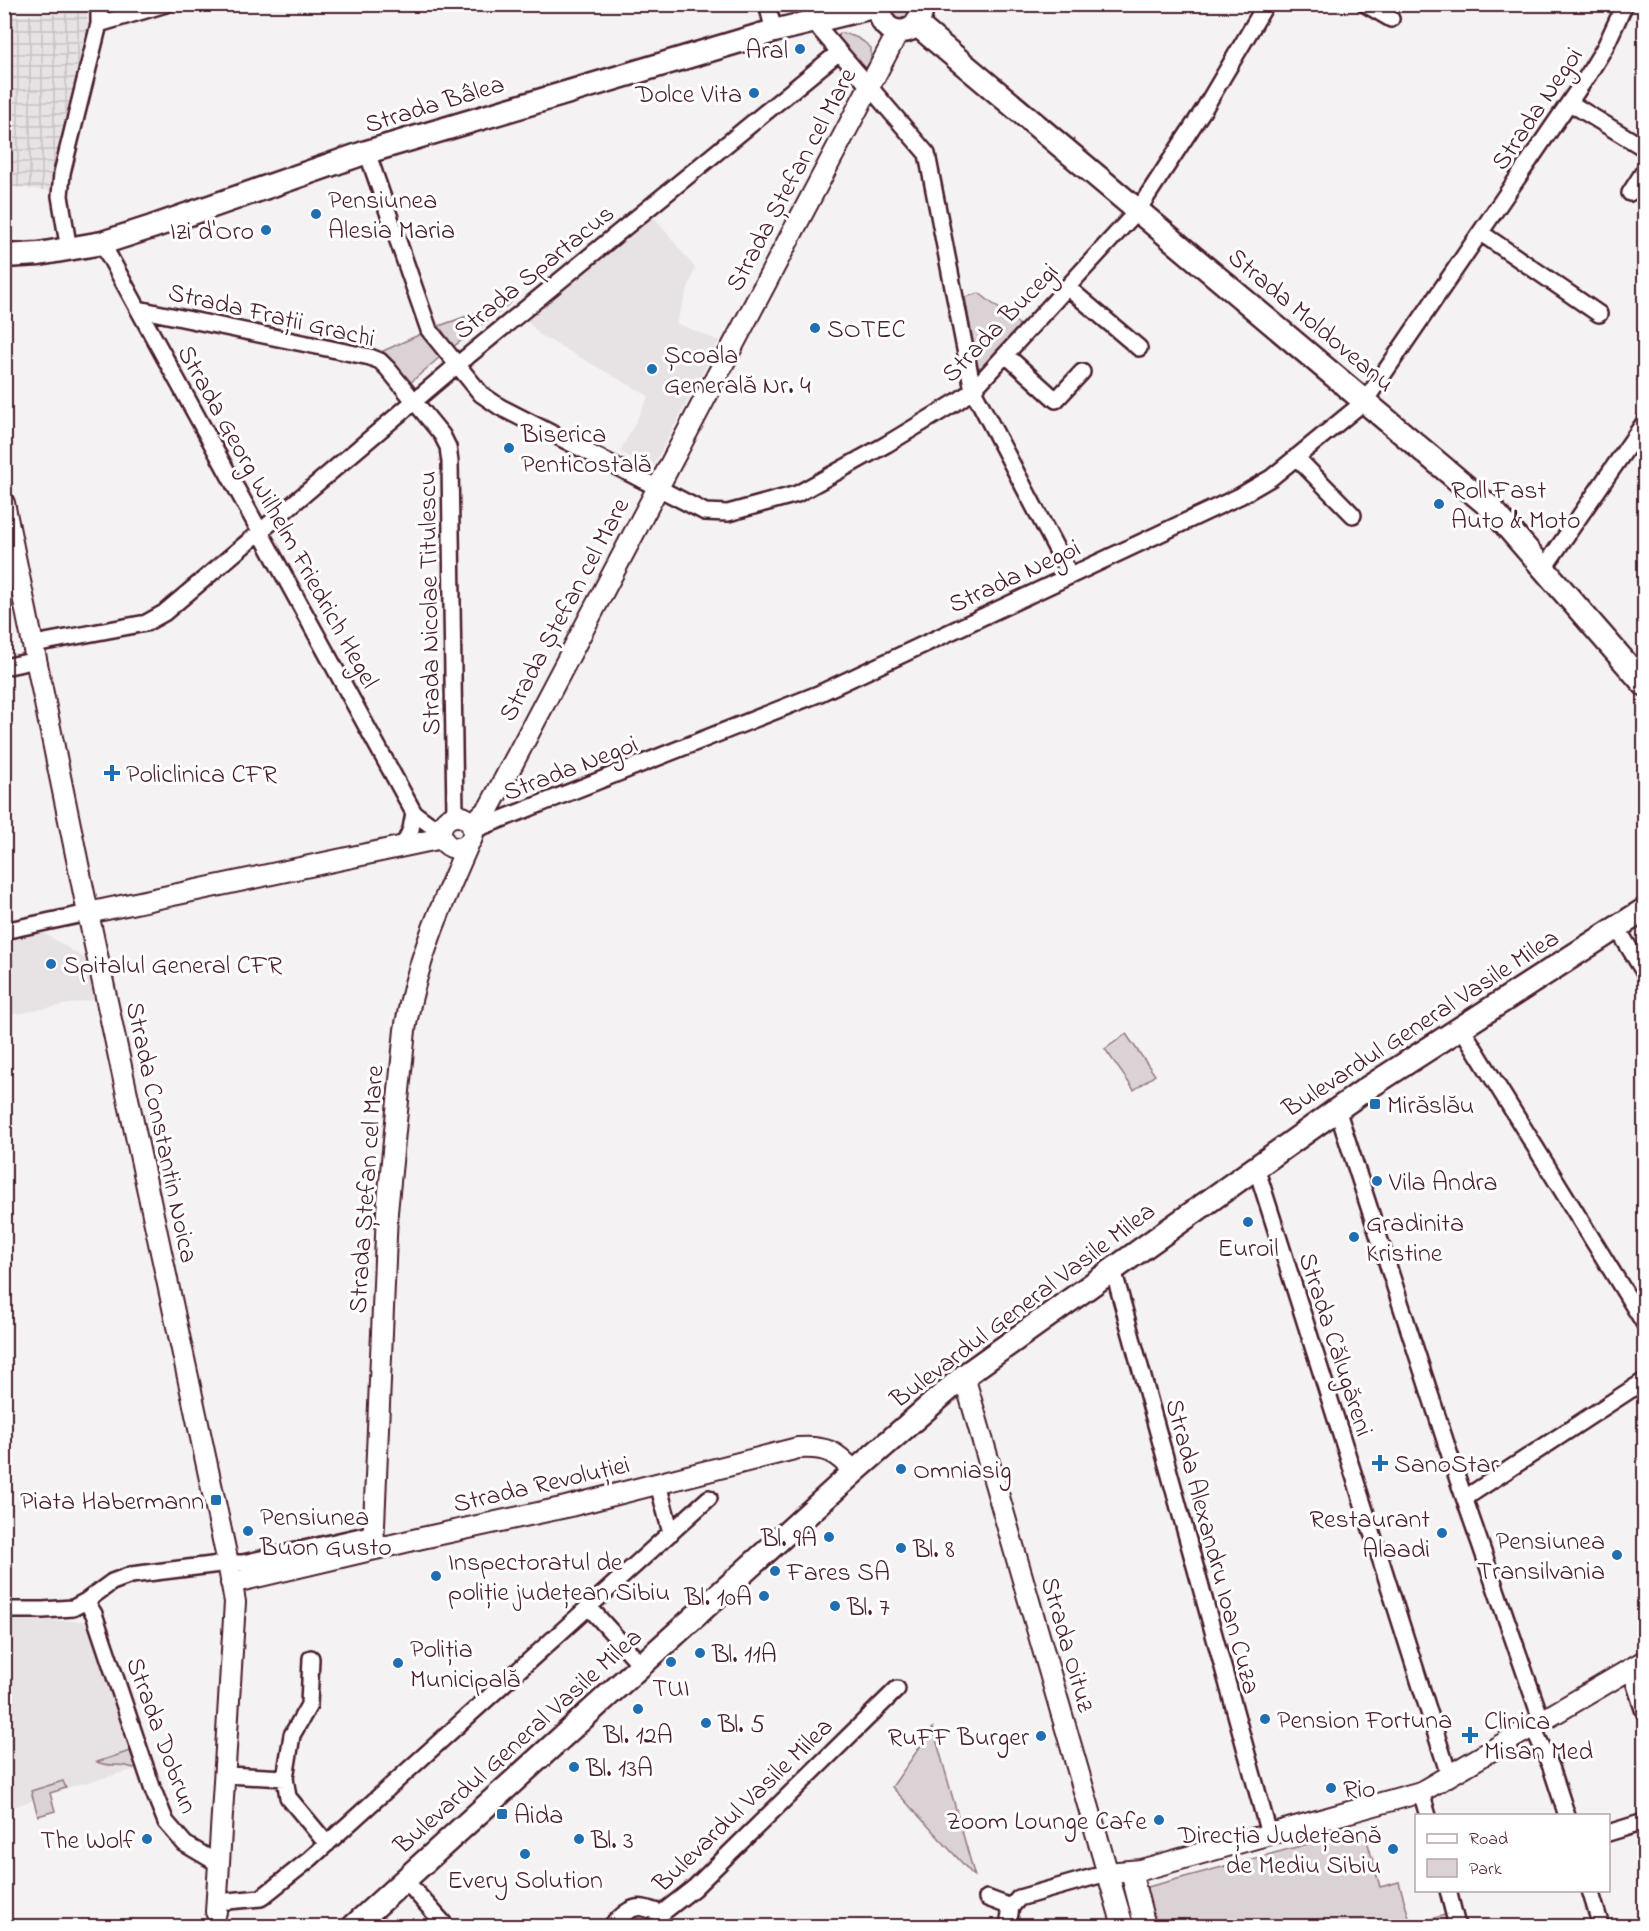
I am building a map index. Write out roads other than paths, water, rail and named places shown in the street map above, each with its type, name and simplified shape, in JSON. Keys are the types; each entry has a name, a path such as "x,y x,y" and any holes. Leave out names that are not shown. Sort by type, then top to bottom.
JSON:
{"main road":[{"name":"Strada Bâlea","path":"4,256 69,250 102,243 367,152 774,30 881,5"},
{"name":"Strada Moldoveanu","path":"881,5 882,21 887,27 911,20 1490,507 1644,684"},
{"name":"Strada Ștefan cel Mare","path":"374,1541 387,1212 405,1030 414,983 459,830 489,808 870,87 911,20"},
{"name":"Strada Constantin Noica","path":"4,503 88,913 235,1602 216,1907"},
{"path":"88,913 403,847 459,830"},
{"name":"Bulevardul General Vasile Milea","path":"354,1926 854,1472 964,1376 1337,1108 1644,910"},
{"name":"Strada Oituz","path":"964,1376 1122,1926"},
{"name":"Strada Revoluției","path":"231,1584 374,1541 566,1507 798,1448 829,1450 854,1472"},
{"path":"1107,1873 1131,1872 1421,1792 1637,1665"},
{"path":"1131,1872 1145,1926"}],"street":[{"path":"69,250 60,196 62,173 99,24 99,4"},
{"path":"99,24 118,4"},
{"path":"99,24 165,4"},
{"path":"767,4 774,30"},
{"name":"Strada Negoi","path":"459,830 818,694 1271,478 1365,401 1570,103 1597,61 1625,4"},
{"name":"Strada Bucegi","path":"657,489 705,512 728,513 797,494 887,444 973,390 1138,210 1204,109 1264,5"},
{"path":"1375,6 1391,19"},
{"path":"812,20 923,148 929,161 973,390 1070,575"},
{"name":"Strada Spartacus","path":"4,667 36,652 146,623 155,618 457,365 839,51"},
{"path":"1570,103 1644,148"},
{"path":"367,152 429,330 457,365 489,401 657,489"},
{"path":"1630,193 1644,171"},
{"path":"1481,233 1599,314"},
{"name":"Strada Georg Wilhelm Friedrich Hegel","path":"102,243 414,813"},
{"path":"1067,288 1139,348"},
{"name":"Strada Frații Grachi","path":"138,309 370,357 388,369 414,402"},
{"path":"1006,355 1056,400 1082,372"},
{"name":"Strada Nicolae Titulescu","path":"414,402 442,435 448,447 450,462 459,830"},
{"path":"1544,568 1644,423"},
{"path":"1296,457 1353,515"},
{"path":"403,847 411,829 414,813 429,824 459,830"},
{"path":"4,931 88,913"},
{"path":"1617,928 1644,972"},
{"path":"1461,1027 1644,1323"},
{"path":"1337,1108 1567,1814"},
{"name":"Strada Călugăreni","path":"1256,1167 1449,1775"},
{"name":"Strada Alexandru Ioan Cuza","path":"1113,1269 1269,1834"},
{"path":"1465,1498 1644,1381"},
{"path":"658,1484 671,1533"},
{"path":"216,1907 261,1898 327,1844 709,1498"},
{"name":"Strada Revoluției","path":"86,1601 112,1582 131,1575 243,1563 374,1541"},
{"path":"4,1610 73,1608 86,1601"},
{"name":"Strada Dobrun","path":"86,1601 94,1614 153,1790 166,1822 185,1844 219,1864"},
{"path":"589,1607 642,1665"},
{"path":"311,1658 309,1705 292,1735 285,1778 288,1797 327,1844"},
{"path":"1637,1665 1644,1712"},
{"name":"Bulevardul Vasile Milea","path":"611,1926 634,1908 662,1913 694,1888 897,1689"},
{"path":"226,1775 285,1778"},
{"path":"1421,1792 1428,1814"},
{"path":"1610,1832 1644,1822"},
{"path":"1008,1926 1011,1907 1018,1898 1107,1873"},
{"name":"Bulevardul General Vasile Milea","path":"405,1880 446,1926"},
{"path":"1448,1892 1457,1926"},
{"path":"1591,1892 1601,1926"},
{"path":"987,1898 1011,1907"}],"place":[{"name":"Aral","path":"800,49"},
{"name":"Dolce Vita","path":"754,93"},
{"name":"Pensiunea Alesia Maria","path":"316,214"},
{"name":"Izi d'Oro","path":"266,230"},
{"name":"SOTEC","path":"815,328"},
{"name":"Școala Generală Nr. 4","path":"652,369"},
{"name":"Biserica Penticostală","path":"509,448"},
{"name":"Roll Fast Auto & Moto","path":"1439,504"},
{"name":"Policlinica CFR","path":"112,773"},
{"name":"Spitalul General CFR","path":"51,964"},
{"name":"Mirăslău","path":"1375,1104"},
{"name":"Vila Andra","path":"1377,1181"},
{"name":"Euroil","path":"1248,1222"},
{"name":"Gradinita Kristine","path":"1354,1237"},
{"name":"SanoStar","path":"1380,1463"},
{"name":"Omniasig","path":"901,1469"},
{"name":"Piata Habermann","path":"216,1500"},
{"name":"Pensiunea Buon Gusto","path":"248,1531"},
{"name":"Restaurant Alaadi","path":"1442,1533"},
{"name":"Bl. 9A","path":"829,1537"},
{"name":"Bl. 8","path":"901,1548"},
{"name":"Pensiunea Transilvania","path":"1617,1555"},
{"name":"Fares SA","path":"775,1571"},
{"name":"Inspectoratul de poliție județean Sibiu","path":"436,1576"},
{"name":"Bl. 10A","path":"764,1596"},
{"name":"Bl. 7","path":"835,1606"},
{"name":"Bl. 11A","path":"700,1653"},
{"name":"TUI","path":"671,1662"},
{"name":"Poliția Municipală","path":"398,1663"},
{"name":"Bl. 12A","path":"638,1709"},
{"name":"Pension Fortuna","path":"1265,1719"},
{"name":"Bl. 5","path":"706,1723"},
{"name":"Clinica Misan Med","path":"1470,1735"},
{"name":"RuFF Burger","path":"1041,1736"},
{"name":"Bl. 13A","path":"574,1767"},
{"name":"Rio","path":"1331,1788"},
{"name":"Aida","path":"502,1814"},
{"name":"Zoom Lounge Cafe","path":"1159,1820"},
{"name":"The Wolf","path":"147,1839"},
{"name":"Bl. 3","path":"579,1839"},
{"name":"Direcția Județeană de Mediu Sibiu","path":"1393,1849"},
{"name":"Every Solution","path":"525,1854"}]}
